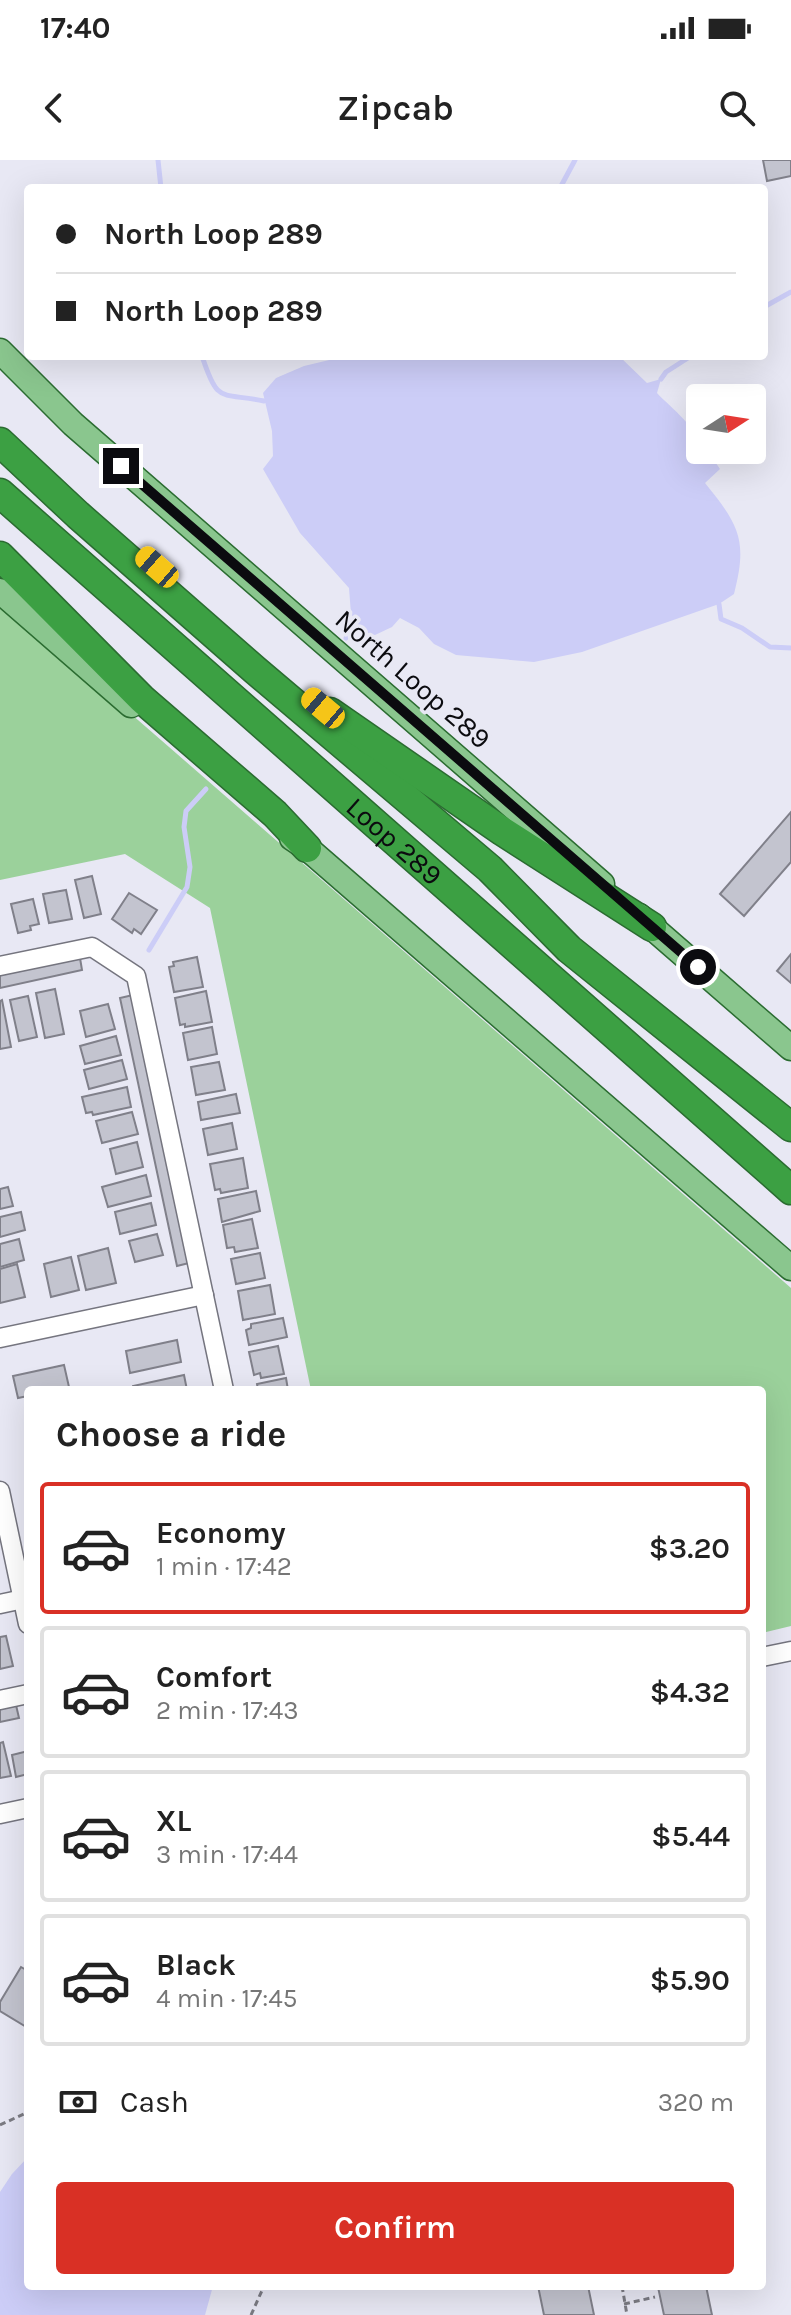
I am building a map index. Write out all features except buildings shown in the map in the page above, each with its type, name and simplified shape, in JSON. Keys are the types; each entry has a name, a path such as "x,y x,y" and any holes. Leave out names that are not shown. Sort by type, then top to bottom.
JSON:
{"highway":[{"name":"Loop 289","path":"0,442 78,515 255,670 490,869 569,949 791,1127"},
{"path":"36,474 87,506 323,708 502,831 652,927"},
{"name":"Loop 289","path":"0,493 791,1190"},
{"path":"0,556 142,699 275,814 307,848"}],"main road":[{"name":"North Loop 289","path":"0,351 73,424 791,1048"},
{"path":"0,591 268,822 307,848 791,1268"}],"street":[{"path":"0,966 92,947 136,976 223,1386"},
{"path":"0,1338 204,1295"},
{"path":"0,1491 24,1595"},
{"path":"0,1604 24,1599"},
{"path":"766,1656 791,1651"},
{"path":"0,1700 24,1695"},
{"path":"0,1814 24,1809"}],"path":[{"path":"0,2125 24,2114"},
{"path":"251,2315 262,2290"},
{"path":"622,2290 627,2315"},
{"path":"624,2304 655,2297"}],"green space":[{"path":"0,600 791,1288 791,1626 766,1632 766,1386 310,1386 210,908 125,854 0,880"}],"water":[{"path":"329,360 623,360 647,383 661,379 657,393 686,422 686,464 717,464 720,469 705,483 726,510 738,534 740,560 734,594 719,604 582,652 534,662 456,655 434,644 419,628 400,618 392,627 375,635 367,633 351,614 349,588 300,533 263,469 273,456 272,431 263,393 276,378"},
{"path":"24,2161 24,2290 212,2290 205,2315 0,2315 0,2192"}],"waterway":[{"path":"158,160 161,184"},
{"path":"562,184 575,160"},
{"path":"768,305 791,292"},
{"path":"204,360 212,382 222,394 264,401"},
{"path":"661,379 685,360"},
{"path":"719,604 721,619 742,628 770,647 791,648"},
{"path":"346,638 358,623"},
{"path":"149,950 187,887 190,867 184,827 186,811 206,789"}],"route":[{"path":"121,466 698,967"}]}
